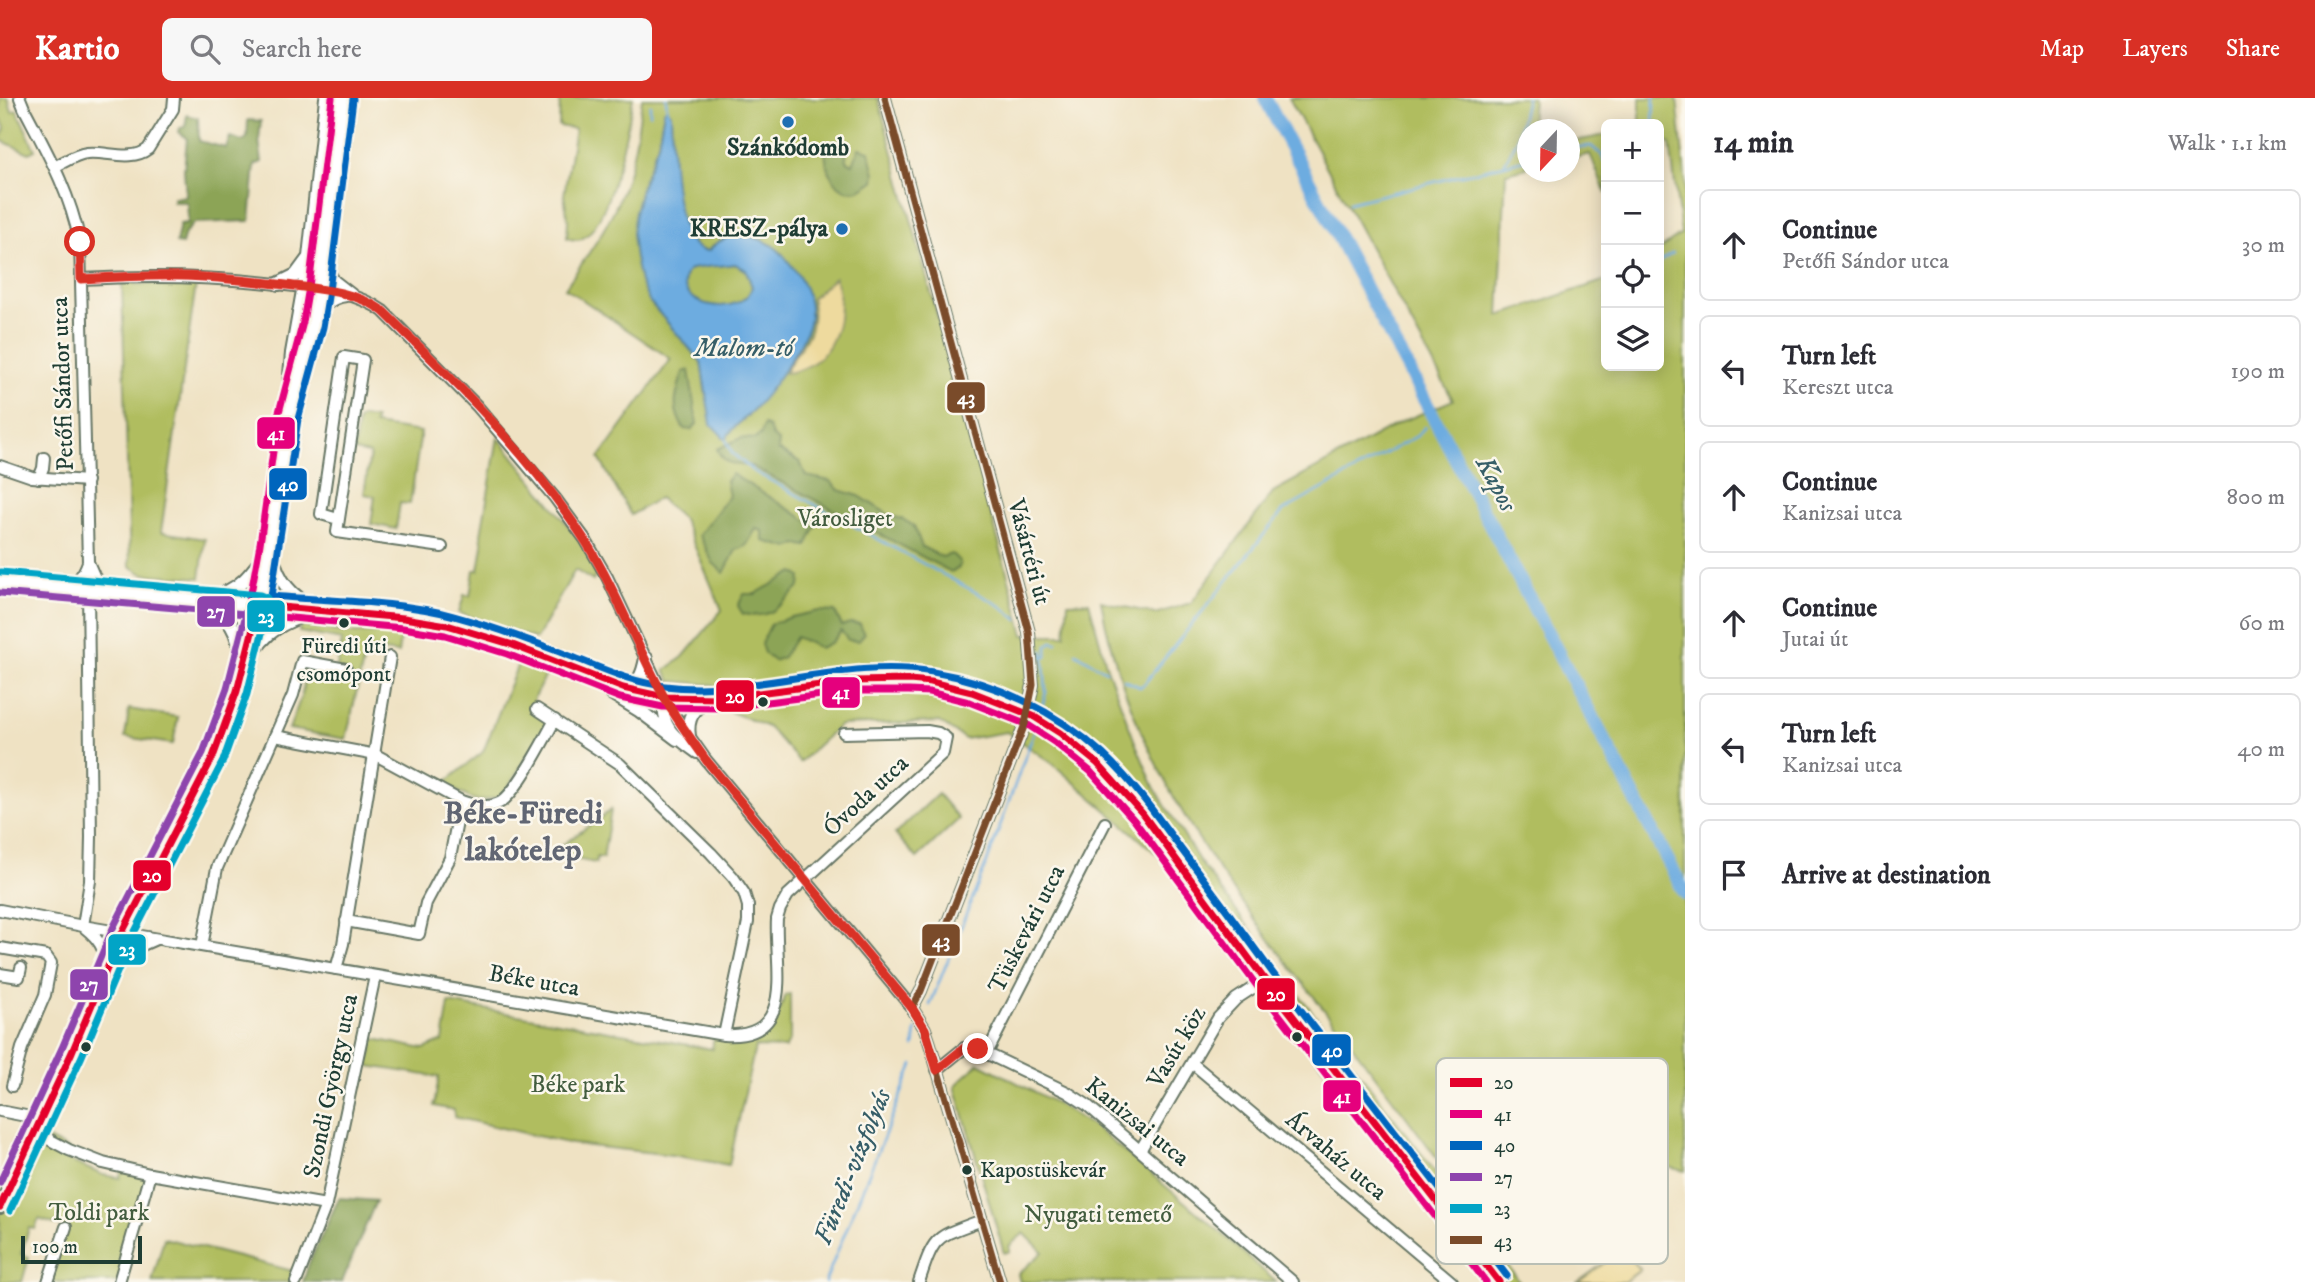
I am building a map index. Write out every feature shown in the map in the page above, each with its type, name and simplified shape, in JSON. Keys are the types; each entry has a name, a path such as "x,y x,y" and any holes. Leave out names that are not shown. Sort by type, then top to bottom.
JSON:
{"main road":[{"path":"288,417 288,382 309,257 327,98"},
{"path":"0,1207 122,933 209,766 243,668 270,546 288,417 313,324 343,98"},
{"path":"278,284 296,275 309,257"},
{"path":"323,260 332,281 352,295"},
{"path":"201,599 229,592 242,585 270,546"},
{"path":"270,546 276,570 285,587 307,604 322,610"},
{"path":"0,582 322,610 447,625 480,633 624,688 664,697 719,698 852,681 889,679 931,682 989,697 1033,716 1079,747 1114,779 1436,1200"},
{"path":"201,599 218,610 235,629 243,668"},
{"path":"243,668 263,639 280,625 322,610"},
{"path":"624,688 637,682 642,676 646,658"},
{"path":"562,664 683,738 695,709 719,698"},
{"path":"1485,1264 1499,1282"}],"street":[{"name":"Petőfi Sándor utca","path":"20,98 56,166 80,242 88,562"},
{"path":"56,166 90,152 135,156 143,153 173,109 174,98"},
{"name":"Vásártéri út","path":"884,98 1029,632 1033,665 1031,702 1017,750 912,1008"},
{"path":"81,279 180,275 319,289 352,295 371,302 418,345 503,435 544,484 595,557 664,697 663,716 706,760 912,1008 925,1029 1000,1282"},
{"path":"313,324 328,302 352,295"},
{"path":"338,519 321,514 344,357 363,360 337,532 442,547"},
{"path":"337,407 355,409"},
{"path":"39,478 44,458"},
{"path":"0,466 39,478 87,481"},
{"path":"61,587 70,585 81,577 88,562"},
{"path":"88,562 95,578 113,591"},
{"path":"88,589 91,848 90,881 83,926 99,939 107,966"},
{"path":"337,969 376,755 390,657"},
{"path":"202,946 216,868 293,695 302,661 346,669"},
{"path":"537,709 620,764 711,853 744,893 748,906 748,922 724,1035"},
{"path":"275,736 376,755 461,801 472,805 492,806 509,796 555,720"},
{"name":"Óvoda utca","path":"806,880 943,753 946,738 927,731 844,733"},
{"path":"346,921 419,934 426,903 450,858 461,801"},
{"name":"Tüskevári utca","path":"987,1053 1105,823"},
{"name":"Béke utca","path":"0,910 724,1035 750,1034 762,1027 771,1017 777,1005 779,990 776,934 779,909 788,895 806,880"},
{"path":"107,966 122,954 156,939"},
{"path":"0,948 46,956 51,963 45,995 22,1048 12,1086"},
{"path":"0,975 19,977 21,968"},
{"name":"Szondi György utca","path":"296,1282 326,1205 375,976"},
{"name":"Vasút köz","path":"1141,1149 1226,1007 1265,979"},
{"name":"Kanizsai utca","path":"937,1070 964,1048 973,1047 1067,1093 1141,1149 1293,1282"},
{"name":"Árvaház utca","path":"1192,1063 1452,1282"},
{"path":"0,1111 41,1119"},
{"name":"Szondi György utca","path":"35,1132 83,1156 150,1174 326,1205"},
{"path":"119,1282 150,1174"},
{"path":"919,1282 934,1242 943,1235 982,1220"},
{"path":"48,1282 66,1227"}],"green space":[{"path":"0,98 8,98 12,112 17,110 35,150 29,153 0,140 5,128 0,116"},
{"path":"560,98 633,98 622,153 608,199 589,233 578,240 567,238 568,220 564,195 575,129 559,126"},
{"name":"Városliget","path":"642,98 878,98 1024,635 1065,635 1068,603 1089,602 1107,668 1154,787 1200,862 1436,1173 1436,1214 1173,868 1053,764 1007,732 965,739 939,722 840,725 800,762 768,727 726,710 714,685 671,681 665,670 683,657 722,610 683,519 659,498 631,515 599,458 671,359 565,288 612,215 623,189 635,144","holes":["664,111 671,114 673,166 681,218 697,249 708,251 724,238 745,236 781,252 802,282 796,353 750,414 730,431 706,396 701,362 649,301 642,185 658,144"]},
{"path":"1289,98 1533,98 1532,119 1517,119 1517,170 1506,173 1499,316 1601,282 1601,371 1664,371 1664,246 1681,234 1670,144 1664,141 1664,119 1640,119 1640,98 1677,98 1685,177 1685,1171 1668,1167 1668,1058 1436,1058 1436,1157 1232,888 1196,835 1137,723 1116,664 1101,601 1155,614 1191,603 1273,492 1399,423 1453,400"},
{"path":"187,115 198,118 199,141 226,148 230,137 242,141 247,138 248,120 261,121 259,140 262,162 255,165 250,221 194,223 185,233 182,244 176,243 180,224 188,223 187,202 173,202 173,198 186,196 184,170 187,138 179,132 180,128 185,127"},
{"path":"1601,136 1601,182 1590,154 1580,156 1580,140"},
{"path":"837,141 845,144 847,161 853,164 859,148 869,151 875,173 874,181 859,190 851,191 837,184 829,171 826,149"},
{"path":"735,264 746,270 752,287 746,297 737,303 725,306 700,302 685,288 685,276 690,270"},
{"path":"134,279 135,284 196,284 161,532 205,539 200,578 143,574 130,566 122,283 124,280"},
{"path":"689,370 697,424 692,430 684,429 676,407 683,372"},
{"path":"362,417 375,419 374,425 421,432 410,504 400,503 396,529 371,524 375,496 364,494 370,454 354,451 358,420"},
{"path":"764,425 769,427 772,436 779,442 778,450 800,462 806,476 830,481 839,490 859,496 891,516 914,526 922,547 942,557 952,554 960,562 959,568 951,572 751,466 731,463 723,458 717,449 741,438 755,439 761,434"},
{"path":"498,437 582,543 598,570 593,581 575,570 536,639 459,613 464,595 470,596 474,570 479,570 483,546 481,534"},
{"path":"732,474 816,526 807,546 797,544 789,548 763,541 763,531 756,529 746,546 736,550 724,573 713,563 699,535 729,496 726,481"},
{"path":"794,572 801,577 800,587 775,610 762,615 743,614 738,606 744,594 755,594"},
{"path":"819,611 835,612 842,626 860,624 864,634 859,641 848,640 841,631 832,642 820,648 796,637 783,657 774,661 764,653 761,644 771,624"},
{"path":"300,626 347,633 401,633 398,653 366,649 346,739 289,729 301,697 307,669 336,673 342,640 299,632"},
{"path":"518,664 546,675 534,697 534,713 548,722 506,791 499,797 481,801 472,799 443,784 483,752"},
{"path":"129,709 178,717 173,744 125,737"},
{"path":"938,794 959,819 917,858 895,834"},
{"path":"611,810 603,858 597,857 596,863 550,854"},
{"name":"Béke park","path":"790,994 790,1040 785,1048 755,1047 729,1165 672,1155 572,1144 454,1117 454,1110 434,1106 439,1077 368,1066 374,1039 424,1049 443,1041 449,1003 712,1049 714,1037 742,1039 761,1034 774,1020 785,995"},
{"name":"Nyugati temető","path":"979,1063 1058,1104 1096,1128 1276,1282 1020,1282 1018,1274 1043,1252 1024,1233 1009,1246 1010,1251 1004,1253 955,1086"},
{"name":"Toldi park","path":"35,1132 69,1150 65,1159 103,1175 120,1178 122,1168 150,1174 119,1282 48,1282 66,1228 39,1219 35,1229 29,1228 21,1254 29,1257 22,1282 0,1282 0,1207"},
{"path":"339,1198 376,1201 342,1282 303,1282 309,1263"},
{"path":"164,1238 293,1271 290,1282 152,1282"},
{"name":"Városliget","path":"1474,1264 1506,1264 1520,1282 1488,1282"}],"sand":[{"path":"835,277 840,308 833,338 826,351 815,362 785,373 809,332 813,312 812,298"},
{"path":"1603,1264 1635,1264 1640,1270 1624,1282 1578,1282"}],"water":[{"name":"Malom-tó","path":"667,108 671,114 673,169 680,215 687,234 696,246 708,251 722,240 738,236 766,242 792,265 809,299 809,322 800,345 769,392 726,440 711,424 701,362 649,301 640,282 635,258 632,233 635,212 658,144 664,111","holes":["735,264 746,270 752,287 746,297 737,303 725,306 701,302 685,288 686,274 692,269"]}],"waterway":[{"path":"666,98 667,112"},
{"name":"Kapos","path":"1265,98 1685,893"},
{"path":"1504,164 1517,140 1526,98"},
{"path":"1653,119 1654,98"},
{"path":"650,105 650,114"},
{"path":"1580,147 1591,146 1601,154"},
{"path":"1349,203 1517,162"},
{"name":"Kapos","path":"1321,208 1328,206"},
{"path":"1664,259 1673,253"},
{"name":"Kapos","path":"1430,421 1434,419"},
{"path":"1124,680 1140,687 1144,684 1283,511 1417,436 1425,427"},
{"path":"726,440 732,453 753,471 1001,606 1018,620"},
{"path":"1044,657 1047,657 1047,646 1052,642 1057,643"},
{"name":"Füredi-vízfolyás","path":"1040,714 1046,692 1043,651"},
{"path":"1076,653 1106,671"},
{"name":"Füredi-vízfolyás","path":"930,1005 987,862 1037,724"},
{"name":"Füredi-vízfolyás","path":"914,1047 916,1030"},
{"name":"Füredi-vízfolyás","path":"825,1282 913,1065"}],"transit line":[{"name":"41","path":"332,98 309,287 303,322 278,416 249,604 252,612 258,615 403,628 445,635 507,654 620,698 663,707 720,708 853,691 909,691 929,692 969,702 1028,725 1090,771 1134,820 1257,986 1436,1217"},
{"name":"43","path":"885,98 1029,632 1033,685 1025,724 912,1008 925,1029 930,1044 1000,1282"},
{"name":"40","path":"353,99 329,291 323,327 298,419 271,596 387,604 433,611 498,630 641,682 665,686 732,686 866,669 899,669 956,677 1002,691 1024,701 1065,724 1085,739 1135,788 1272,972 1436,1184"},
{"name":"23","path":"1,572 260,595 267,598 269,605 247,694 223,761 132,937 82,1056 10,1211"},
{"name":"27","path":"0,593 246,614 227,688 203,753 113,928 62,1048 0,1182"},
{"name":"20","path":"0,1207 72,1052 122,933 213,757 237,691 259,605 404,618 447,625 510,644 623,688 664,697 719,698 852,681 909,680 931,682 972,692 1033,716 1060,733 1097,763 1142,813 1265,980 1436,1201"},
{"name":"41","path":"1472,1264 1486,1282"},
{"name":"20","path":"1485,1264 1499,1282"},
{"name":"40","path":"1498,1264 1507,1276"}],"place":[{"name":"Szánkódomb","path":"788,122"},
{"name":"KRESZ-pálya","path":"842,229"},
{"name":"Füredi úti csomópont","path":"344,623"},
{"name":"Kapostüskevár","path":"967,1170"}],"district":[{"name":"Béke-Füredi lakótelep","path":"523,832"}],"route":[{"path":"80,242 81,279 204,276 352,295 371,302 383,311 512,444 555,498 607,577 677,719 706,760 912,1008 925,1029 937,1070 964,1048 968,1046 978,1049"}]}
